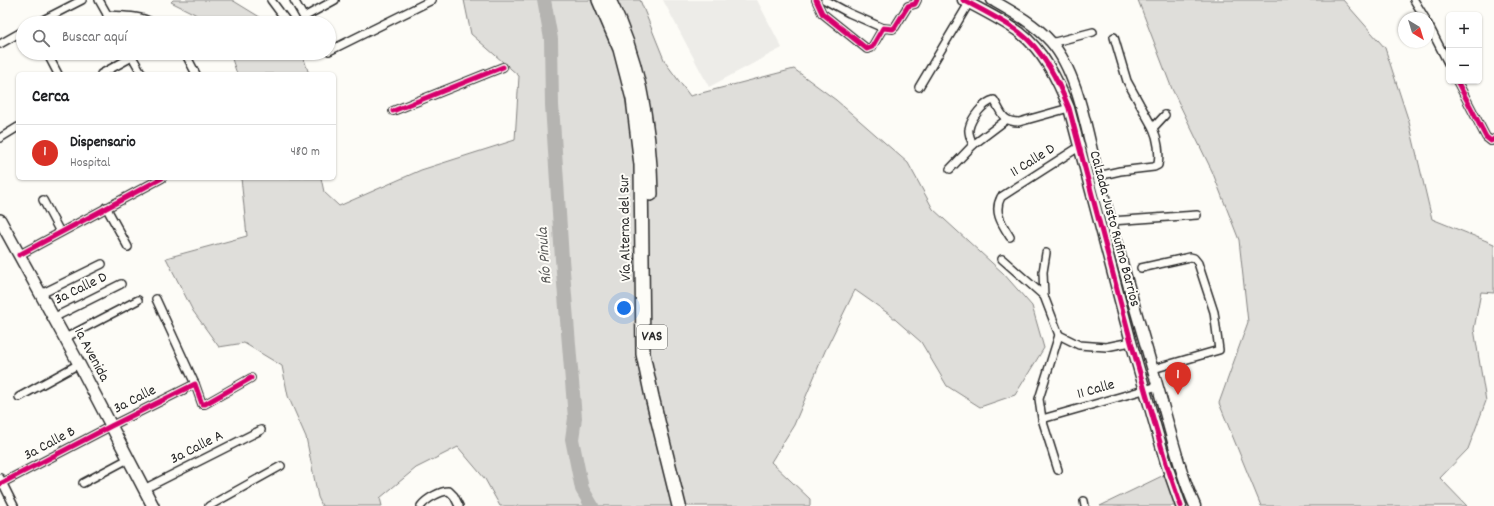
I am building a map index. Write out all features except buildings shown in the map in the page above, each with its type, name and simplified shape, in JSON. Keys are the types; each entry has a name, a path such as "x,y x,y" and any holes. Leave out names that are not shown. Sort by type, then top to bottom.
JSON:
{"highway":[{"name":"Vía Alterna del Sur","path":"599,0 618,44 625,66 644,145 646,164 652,352 660,395 687,506"},
{"name":"Vía Alterna del Sur","path":"609,0 615,11 634,64 646,121 644,145"},
{"name":"Vía Alterna del Sur","path":"646,164 644,354 654,404 680,506"}],"main road":[{"name":"1a Avenida","path":"0,220 79,364 153,506"}],"street":[{"path":"51,16 82,0"},
{"path":"99,0 107,15 131,16"},
{"path":"271,0 283,16"},
{"path":"294,0 304,16"},
{"path":"312,16 335,0"},
{"path":"336,48 432,0"},
{"path":"816,0 822,14 867,49 872,47 883,28"},
{"path":"825,0 849,13 883,28 893,29 908,6 915,4 917,0"},
{"name":"Calzada Justo Rufino Barrios","path":"992,0 1033,26 1051,43 1068,69 1074,84 1152,369 1195,506"},
{"path":"1414,0 1421,12"},
{"path":"919,87 966,2"},
{"name":"Calzada Justo Rufino Barrios","path":"966,2 1020,33 1049,65 1061,88 1069,108 1131,342 1166,463 1181,506"},
{"path":"1051,43 1093,32"},
{"path":"0,44 16,35"},
{"path":"1434,36 1446,59"},
{"path":"1098,176 1120,171 1154,167 1158,165 1159,158 1156,135 1127,81 1114,37"},
{"path":"51,60 57,72"},
{"path":"104,72 123,60"},
{"path":"134,60 141,72"},
{"path":"189,60 195,72"},
{"path":"393,110 503,67"},
{"path":"1459,84 1486,137 1493,140"},
{"path":"973,145 968,130 973,119 990,101 994,100 1006,120 1012,122 1019,122 1069,108"},
{"path":"1152,128 1165,115"},
{"path":"950,169 973,145 1006,120"},
{"path":"1073,124 1084,121"},
{"path":"0,138 16,129"},
{"name":"11 Calle D","path":"1010,237 1001,223 998,214 998,207 1001,197 1079,147"},
{"path":"19,255 156,180"},
{"path":"43,200 60,232"},
{"path":"106,207 128,247"},
{"path":"1111,221 1197,214"},
{"path":"1046,253 1043,272 1044,296 1060,335 1079,345 1106,347 1131,342"},
{"path":"1141,268 1190,257 1194,258 1198,263 1214,312 1219,350 1152,369"},
{"path":"1002,258 1044,296"},
{"path":"40,294 102,264"},
{"name":"3a Calle D","path":"53,318 121,284"},
{"path":"156,299 195,384 202,404 205,404 251,378"},
{"path":"64,338 138,300"},
{"path":"1058,470 1042,419 1039,399 1060,335"},
{"path":"19,397 79,364"},
{"name":"3a Calle","path":"111,426 195,384"},
{"name":"11 Calle","path":"1042,419 1158,386"},
{"name":"3a Calle B","path":"1,482 111,426"},
{"name":"3a Calle A","path":"144,489 261,430"},
{"path":"84,483 128,459"},
{"path":"209,506 281,466"},
{"path":"1,482 14,506"},
{"path":"420,506 436,495 447,491 454,496 459,506"}],"shaded area":[{"path":"173,0 232,0 258,16 197,16 171,2"},
{"path":"464,0 640,0 665,62 690,96 794,69 836,100 908,163 933,209 1003,273 1032,306 1044,348 1015,395 980,407 947,386 921,342 889,314 855,290 825,351 794,425 771,462 810,499 810,506 500,506 485,479 458,447 416,468 380,498 382,506 322,506 318,497 306,437 288,396 282,366 244,343 219,347 193,311 166,258 247,236 241,180 321,180 324,192 339,206 421,170 515,140 519,76 471,34"},
{"path":"663,0 757,0 782,48 709,87"},
{"path":"1138,0 1343,0 1385,48 1409,122 1432,219 1494,244 1494,293 1481,292 1474,329 1486,401 1468,449 1440,478 1467,506 1261,506 1219,403 1248,322 1239,240 1212,171 1172,89"},
{"path":"232,60 304,60 308,72 236,72"},
{"path":"1164,475 1177,506 1100,506"}],"waterway":[{"name":"Río Pinula","path":"544,0 551,39 552,105 562,259 575,418 572,439 582,489 592,506"}],"cycle path":[{"path":"816,0 822,13 867,49 872,47 883,28 893,29 908,6 915,4 917,0"},
{"path":"963,0 1006,23 1028,40 1043,57 1065,98 1069,108 1131,342 1166,463 1181,506"},
{"path":"393,111 503,67"},
{"path":"1459,84 1486,137 1491,141 1494,139"},
{"path":"19,255 158,180"},
{"path":"0,484 195,384 202,404 205,404 251,378"}],"place":[{"name":"Dispensario","path":"1178,395"}]}
